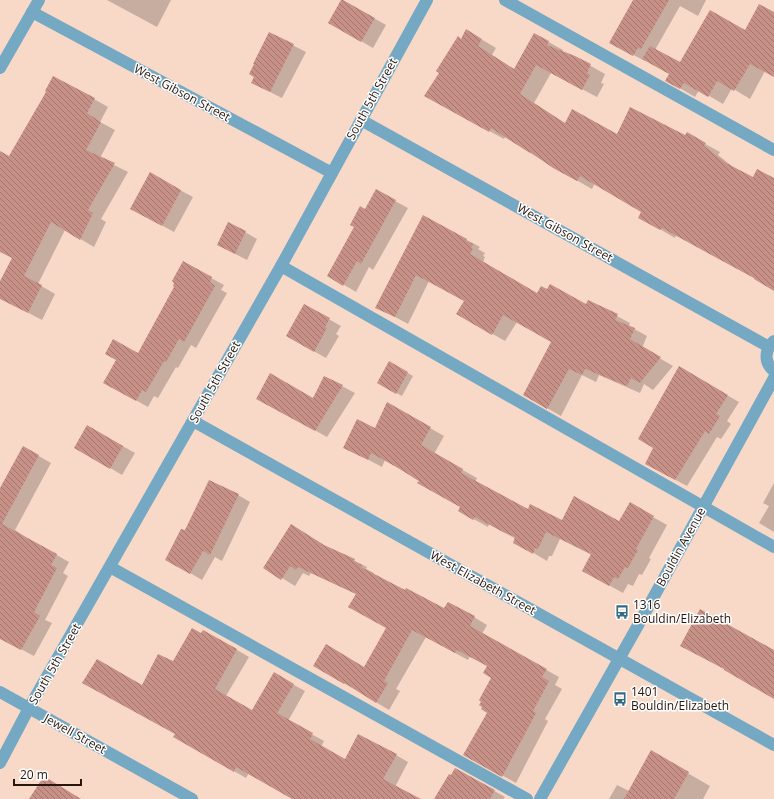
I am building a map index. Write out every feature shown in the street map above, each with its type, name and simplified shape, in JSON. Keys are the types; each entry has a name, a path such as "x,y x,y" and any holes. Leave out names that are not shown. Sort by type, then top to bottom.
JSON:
{"street":[{"path":"0,68 39,0"},
{"name":"South 5th Street","path":"0,763 29,708 281,266 427,0"},
{"path":"504,0 774,150"},
{"name":"West Gibson Street","path":"32,12 332,174"},
{"name":"West Gibson Street","path":"361,120 772,344"},
{"path":"281,266 774,547"},
{"path":"772,344 766,354 768,365 774,371"},
{"name":"Bouldin Avenue","path":"540,799 774,378"},
{"name":"West Elizabeth Street","path":"193,421 774,745"},
{"path":"110,567 527,799"},
{"name":"Jewell Street","path":"0,692 192,799"}],"building":[{"path":"341,0 375,18 361,42 328,23"},
{"path":"633,0 669,0 641,49 638,48 633,56 609,43"},
{"path":"759,4 774,12 774,77 750,64 734,91 717,81 708,97 684,83 680,89 665,81 669,74 642,59 650,46 680,62 710,10 745,30"},
{"path":"466,29 482,39 478,46 514,69 534,33 549,41 547,45 591,64 587,73 590,75 582,90 536,65 520,94 565,123 572,109 617,134 630,107 685,135 687,132 706,143 704,146 726,163 753,177 757,169 774,178 774,291 754,278 662,228 660,230 638,218 641,212 580,176 577,181 553,168 491,128 489,132 424,96 439,73 436,71 458,36 461,39"},
{"path":"269,32 294,44 270,92 251,83 254,77 249,74"},
{"path":"53,76 95,98 87,113 101,122 86,150 115,163 88,210 93,213 80,240 51,222 24,276 42,285 28,313 0,299 0,281 12,258 0,252 0,151 9,156 46,92 45,91"},
{"path":"150,172 181,190 162,226 130,209"},
{"path":"376,189 396,200 361,264 357,261 343,286 327,276 354,227 350,225 360,206 365,209"},
{"path":"423,215 467,239 466,241 473,244 471,248 473,249 470,254 537,293 541,286 547,289 550,284 586,304 588,300 618,314 615,320 635,328 630,339 661,357 640,383 631,378 627,386 585,369 582,375 569,369 547,409 523,395 551,342 503,315 492,335 456,314 464,301 416,275 395,317 375,308"},
{"path":"228,222 246,231 235,254 217,245"},
{"path":"183,261 212,277 210,282 215,286 184,342 179,339 146,392 142,390 136,401 103,383 116,360 105,354 113,339 138,353 174,287 174,283 172,281"},
{"path":"304,304 330,318 325,327 327,328 314,352 286,336"},
{"path":"389,361 408,372 396,394 377,383"},
{"path":"679,366 728,395 716,414 720,416 709,434 705,431 675,480 645,464 653,448 638,439"},
{"path":"270,373 313,398 324,376 343,385 315,431 256,399"},
{"path":"387,402 431,427 421,445 463,469 461,473 528,509 530,504 562,520 574,496 619,521 630,502 654,516 636,549 638,550 628,568 625,567 618,579 614,577 609,586 582,571 591,554 546,532 538,549 535,548 533,554 513,543 515,537 475,517 473,520 458,511 460,507 417,483 419,481 400,469 371,453 368,460 343,448 357,419 375,428"},
{"path":"87,425 123,446 110,469 74,448"},
{"path":"23,446 39,455 2,524 57,554 51,565 57,568 34,612 40,616 21,650 0,639 0,488"},
{"path":"209,480 239,494 210,555 203,551 190,574 165,560 181,529 185,530"},
{"path":"291,524 324,545 355,559 354,561 362,565 361,567 405,590 406,588 444,608 448,602 475,616 470,626 547,669 542,677 549,681 533,711 536,713 502,777 463,755 487,713 481,709 482,707 479,705 481,702 479,700 491,678 483,673 487,666 457,650 455,653 412,630 384,681 388,683 376,703 345,683 344,684 313,666 326,644 364,667 386,628 348,607 356,594 298,567 296,570 290,566 281,580 263,568"},
{"path":"700,609 774,650 774,699 724,669 680,646"},
{"path":"192,628 201,633 203,630 237,649 215,689 252,710 274,672 294,684 277,713 313,733 310,739 345,759 358,734 397,754 383,779 421,799 292,799 236,767 234,772 173,737 175,734 82,683 97,659 142,685 158,654 173,661"},
{"path":"651,750 689,772 674,799 624,799"},
{"path":"455,768 495,790 490,799 434,799 449,774 451,775"},
{"path":"44,776 81,799 29,799"}],"place":[{"name":"1316 Bouldin/Elizabeth","path":"622,612"},
{"name":"1401 Bouldin/Elizabeth","path":"620,699"}]}
